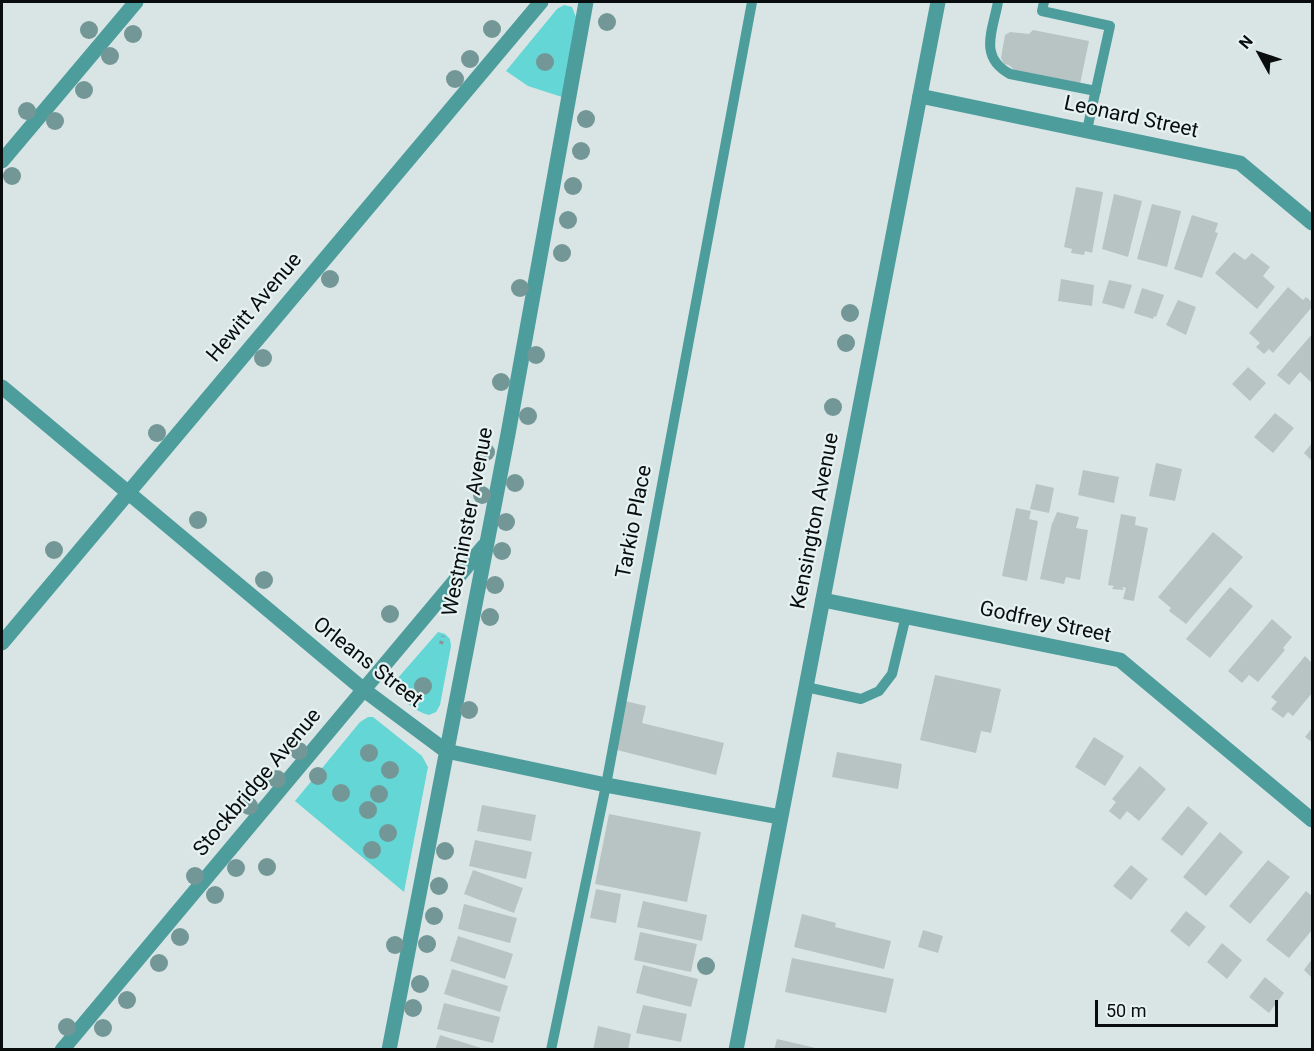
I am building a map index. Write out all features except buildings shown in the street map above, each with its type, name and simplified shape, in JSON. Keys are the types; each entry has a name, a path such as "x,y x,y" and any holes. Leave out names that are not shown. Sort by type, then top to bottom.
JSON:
{"street":[{"path":"2,161 136,2"},
{"name":"Hewitt Avenue","path":"2,643 541,2"},
{"name":"Westminster Avenue","path":"389,1050 508,434 586,2"},
{"name":"Kensington Avenue","path":"736,1050 938,2"},
{"name":"Leonard Street","path":"921,96 1240,163 1312,223"},
{"name":"Orleans Street","path":"2,387 363,690 446,751 606,785 780,817"},
{"name":"Stockbridge Avenue","path":"62,1050 486,543"},
{"name":"Godfrey Street","path":"822,600 1120,660 1312,820"}],"lane":[{"name":"Tarkio Place","path":"550,1050 606,785 752,2"},
{"path":"998,2 989,48 998,68 1010,74 1096,91"},
{"path":"1044,2 1042,11 1110,26 1087,130"},
{"path":"806,687 861,699 879,691 892,674 906,616"}],"path":[{"path":"441,644 443,636"},
{"path":"395,688 403,687"}],"shaded area":[{"path":"564,5 572,7 576,17 562,97 528,86 506,71 557,9"},
{"path":"438,632 450,639 451,646 440,705 436,712 429,715 408,704 399,695 394,685"},
{"path":"373,717 422,756 428,767 404,892 295,801 360,722"}]}
